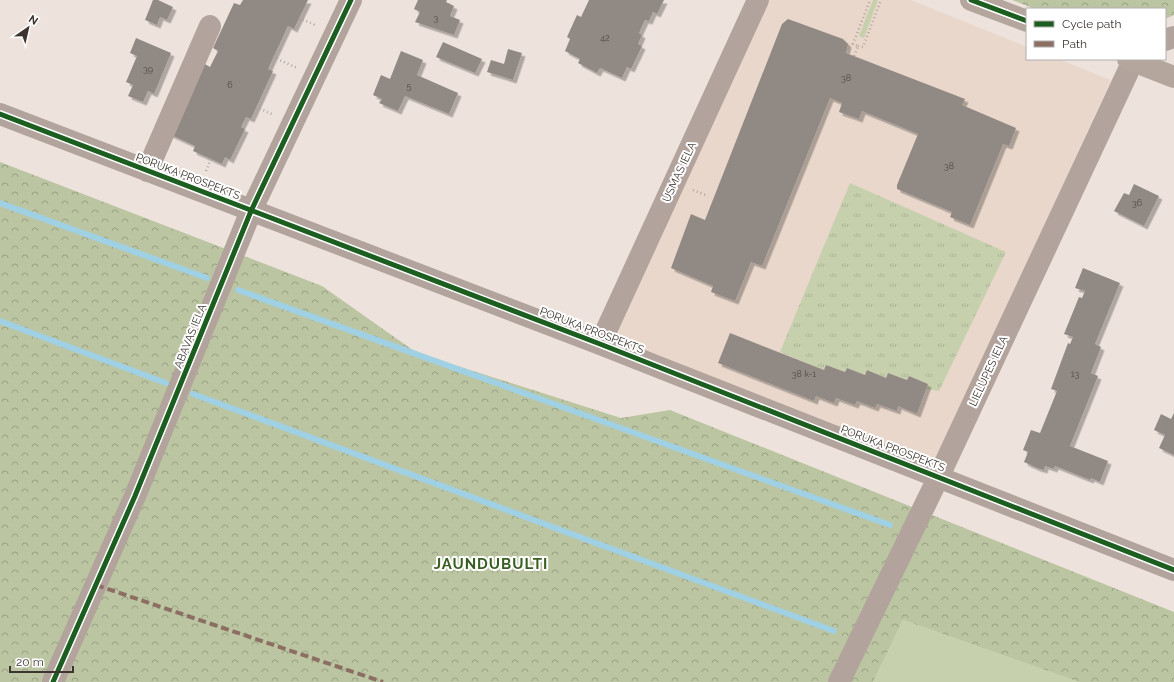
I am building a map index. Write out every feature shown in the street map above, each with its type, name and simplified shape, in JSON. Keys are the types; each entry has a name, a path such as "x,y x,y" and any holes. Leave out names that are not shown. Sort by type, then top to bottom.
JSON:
{"main road":[{"path":"971,0 1026,21"},
{"path":"1132,60 1174,77"}],"street":[{"name":"ABAVAS IELA","path":"53,682 135,496 251,211 351,0"},
{"name":"USMAS IELA","path":"600,344 758,0"},
{"path":"147,171 210,26"},
{"name":"LIELUPES IELA","path":"839,682 939,476 1132,60"},
{"name":"PORUKA PROSPEKTS","path":"0,114 600,344 939,476 1174,570"}],"path":[{"path":"870,0 854,44 858,46 863,47 881,0"},
{"path":"299,18 306,21"},
{"path":"854,56 858,46"},
{"path":"273,57 301,70"},
{"path":"256,107 264,111"},
{"path":"209,164 211,159"}],"shaded area":[{"path":"765,0 911,0 1026,47 1026,60 1061,60 1111,80 937,459 925,464 620,341 617,319"}],"green space":[{"path":"873,0 878,0 864,38 859,36"},
{"path":"1012,0 1174,0 1174,15 1166,19 1166,8 1032,8"},
{"path":"0,162 322,286 417,353 621,418 670,410 1174,612 1174,682 1079,682 903,620 873,682 0,682"},
{"path":"850,183 1006,252 939,391 926,389 928,384 909,376 907,380 888,373 886,378 867,370 865,375 847,368 845,372 826,365 824,370 780,352"},
{"path":"903,620 1079,682 873,682"}],"building":[{"path":"153,0 158,0 173,7 167,20 160,17 157,25 145,20"},
{"path":"243,0 308,0 294,29 288,26 268,69 273,71 251,119 246,117 241,127 245,129 230,160 225,157 222,164 193,151 195,146 169,134 203,63 210,67 218,51 213,48 234,3 240,5"},
{"path":"418,0 447,0 446,2 454,6 450,16 460,20 454,35 415,22 420,12 414,9"},
{"path":"589,0 664,0 657,14 653,12 649,21 645,20 639,33 642,35 638,44 642,46 631,69 627,67 622,78 600,68 597,73 578,63 580,59 565,51 570,39 567,37 577,15 581,17"},
{"path":"788,19 843,39 848,44 846,53 965,99 962,105 1016,128 1009,146 1003,144 970,225 950,217 952,212 897,189 897,185 918,134 862,111 859,119 839,112 842,103 830,98 762,266 751,262 735,301 711,292 713,286 671,268 691,214 705,220 782,24"},
{"path":"136,38 171,53 154,94 148,91 143,102 128,96 133,85 126,82 137,56 130,53"},
{"path":"443,42 482,59 475,73 436,57"},
{"path":"508,49 522,53 513,80 487,72 491,60 504,64"},
{"path":"401,51 423,60 417,75 458,93 449,114 405,96 398,111 379,103 382,99 373,95 381,75 390,79"},
{"path":"1134,184 1159,196 1144,226 1114,211 1124,193 1129,195"},
{"path":"1083,268 1120,283 1095,344 1101,347 1091,373 1098,376 1070,446 1108,461 1100,482 1091,478 1090,480 1055,466 1054,469 1045,466 1044,470 1037,468 1024,462 1028,452 1023,450 1031,430 1040,433 1057,391 1051,389 1068,343 1070,344 1073,337 1064,334 1079,297 1082,298 1085,291 1075,288"},
{"path":"730,333 824,370 826,365 845,372 847,368 865,375 867,370 886,378 888,373 907,380 909,376 928,384 917,414 898,406 897,411 877,404 875,408 857,401 855,405 836,398 834,403 816,396 814,401 718,363"},
{"path":"1174,413 1174,455 1159,448 1165,435 1154,430 1161,414 1171,419"}],"waterway":[{"path":"0,203 207,278"},
{"path":"238,290 890,525"},
{"path":"0,321 166,383"},
{"path":"193,394 834,631"}],"marked path":[{"path":"96,585 383,682"}],"cycle path":[{"path":"53,682 135,496 251,211 351,0"},
{"path":"971,0 1026,21"},
{"path":"0,114 600,344 1174,570"}],"district":[{"name":"JAUNDUBULTI","path":"491,564"}]}
